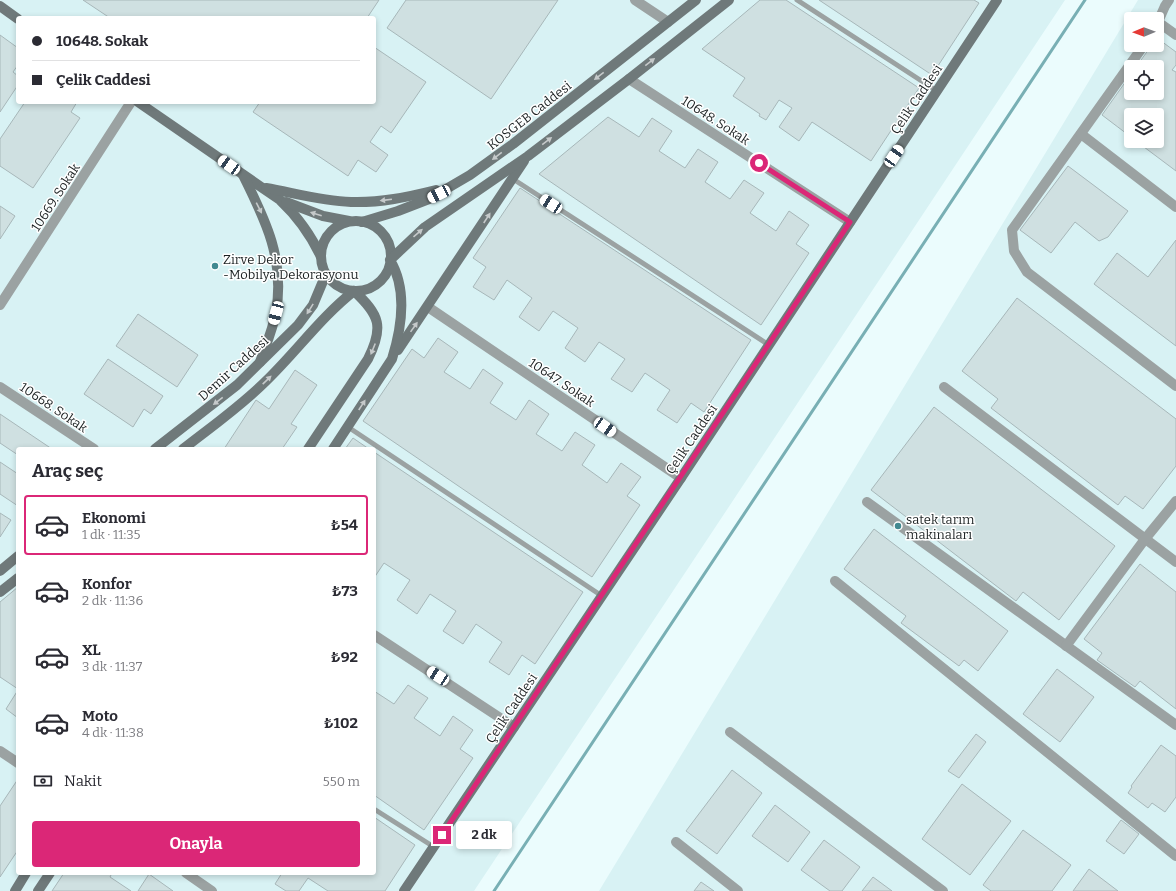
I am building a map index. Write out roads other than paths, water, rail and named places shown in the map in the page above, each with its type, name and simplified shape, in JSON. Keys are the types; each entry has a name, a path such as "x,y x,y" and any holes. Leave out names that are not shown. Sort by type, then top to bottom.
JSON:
{"street":[{"path":"635,0 668,22"},
{"name":"KOSGEB Caddesi","path":"358,222 429,199 451,186 513,144 696,0"},
{"path":"390,260 425,227 528,156 729,0"},
{"name":"Çelik Caddesi","path":"404,891 681,478 997,0"},
{"path":"1162,12 1169,0"},
{"path":"0,7 16,18"},
{"path":"1164,27 1176,35"},
{"path":"1139,52 1012,230 1014,251 1027,272 1176,386"},
{"name":"10648. Sokak","path":"629,79 850,222"},
{"name":"10669. Sokak","path":"0,305 130,104"},
{"path":"141,104 280,200 304,225 312,237 321,257 323,269 335,284 347,290 354,291 371,288 384,277 390,260 389,247 384,236 374,227 358,222 323,216 280,200"},
{"path":"1081,134 1176,207"},
{"path":"334,447 528,156"},
{"path":"242,174 263,215 272,239 279,277 276,313 258,366"},
{"path":"262,187 314,198 351,202 396,198 451,186"},
{"path":"321,257 324,244 331,233 341,225 358,222"},
{"path":"390,260 396,269 399,280 401,304 399,334 392,359"},
{"name":"Demir Caddesi","path":"158,447 226,394 258,366 306,316 318,296 326,274"},
{"path":"186,447 233,410 265,382 336,306 354,291"},
{"path":"309,447 374,348 377,330 375,314 369,304 354,291"},
{"name":"10647. Sokak","path":"428,307 681,478"},
{"name":"10668. Sokak","path":"0,387 91,447"},
{"path":"944,387 1176,562"},
{"path":"1066,646 1145,539 1176,501"},
{"path":"867,502 1176,725"},
{"path":"0,571 16,558"},
{"path":"0,592 16,580"},
{"path":"836,581 1176,856"},
{"path":"376,636 514,727"},
{"path":"730,732 943,891"},
{"path":"0,751 16,762"},
{"path":"676,842 738,891"},
{"path":"15,891 25,875"},
{"path":"38,891 49,875"},
{"path":"189,875 212,891"}],"lane":[{"path":"797,0 937,91"},
{"path":"513,179 769,345"},
{"path":"348,427 602,596"},
{"path":"376,809 434,847"}],"waterway":[{"path":"494,891 1085,0"}],"place":[{"name":"Zirve Dekor -Mobilya Dekorasyonu","path":"215,266"},
{"name":"satek tarım makinaları","path":"898,526"}]}
